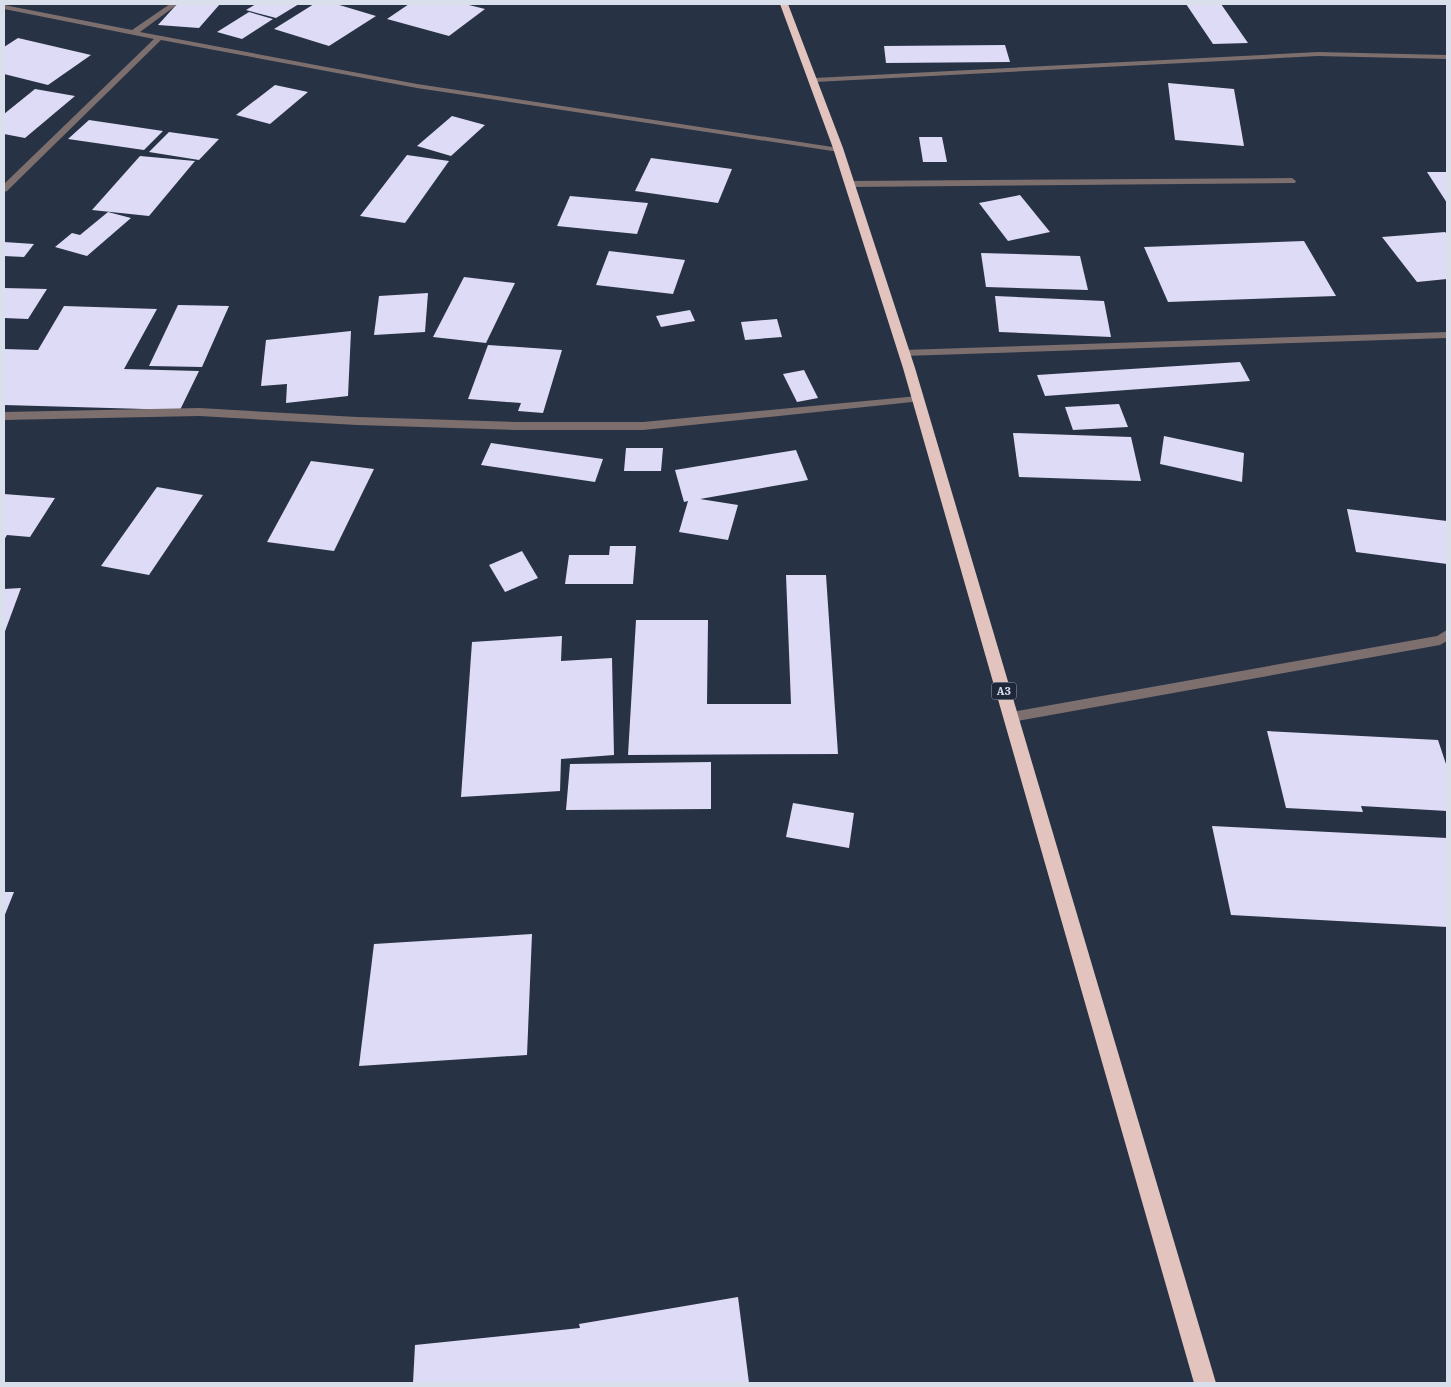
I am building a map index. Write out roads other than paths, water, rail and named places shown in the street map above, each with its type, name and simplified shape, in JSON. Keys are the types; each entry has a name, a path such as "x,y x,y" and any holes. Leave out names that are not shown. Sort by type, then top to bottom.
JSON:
{"highway":[{"name":"A3","path":"784,4 815,80 904,353 1012,717 1204,1383"}],"street":[{"path":"133,33 174,4"},
{"path":"4,7 158,39 417,86 839,150"},
{"path":"4,189 158,39"},
{"path":"815,80 1318,54 1447,57"},
{"path":"850,184 1292,181"},
{"path":"904,353 1447,335"},
{"path":"4,416 199,412 357,422 514,426 643,426 918,399"},
{"path":"1012,717 1440,640 1447,635"}]}
